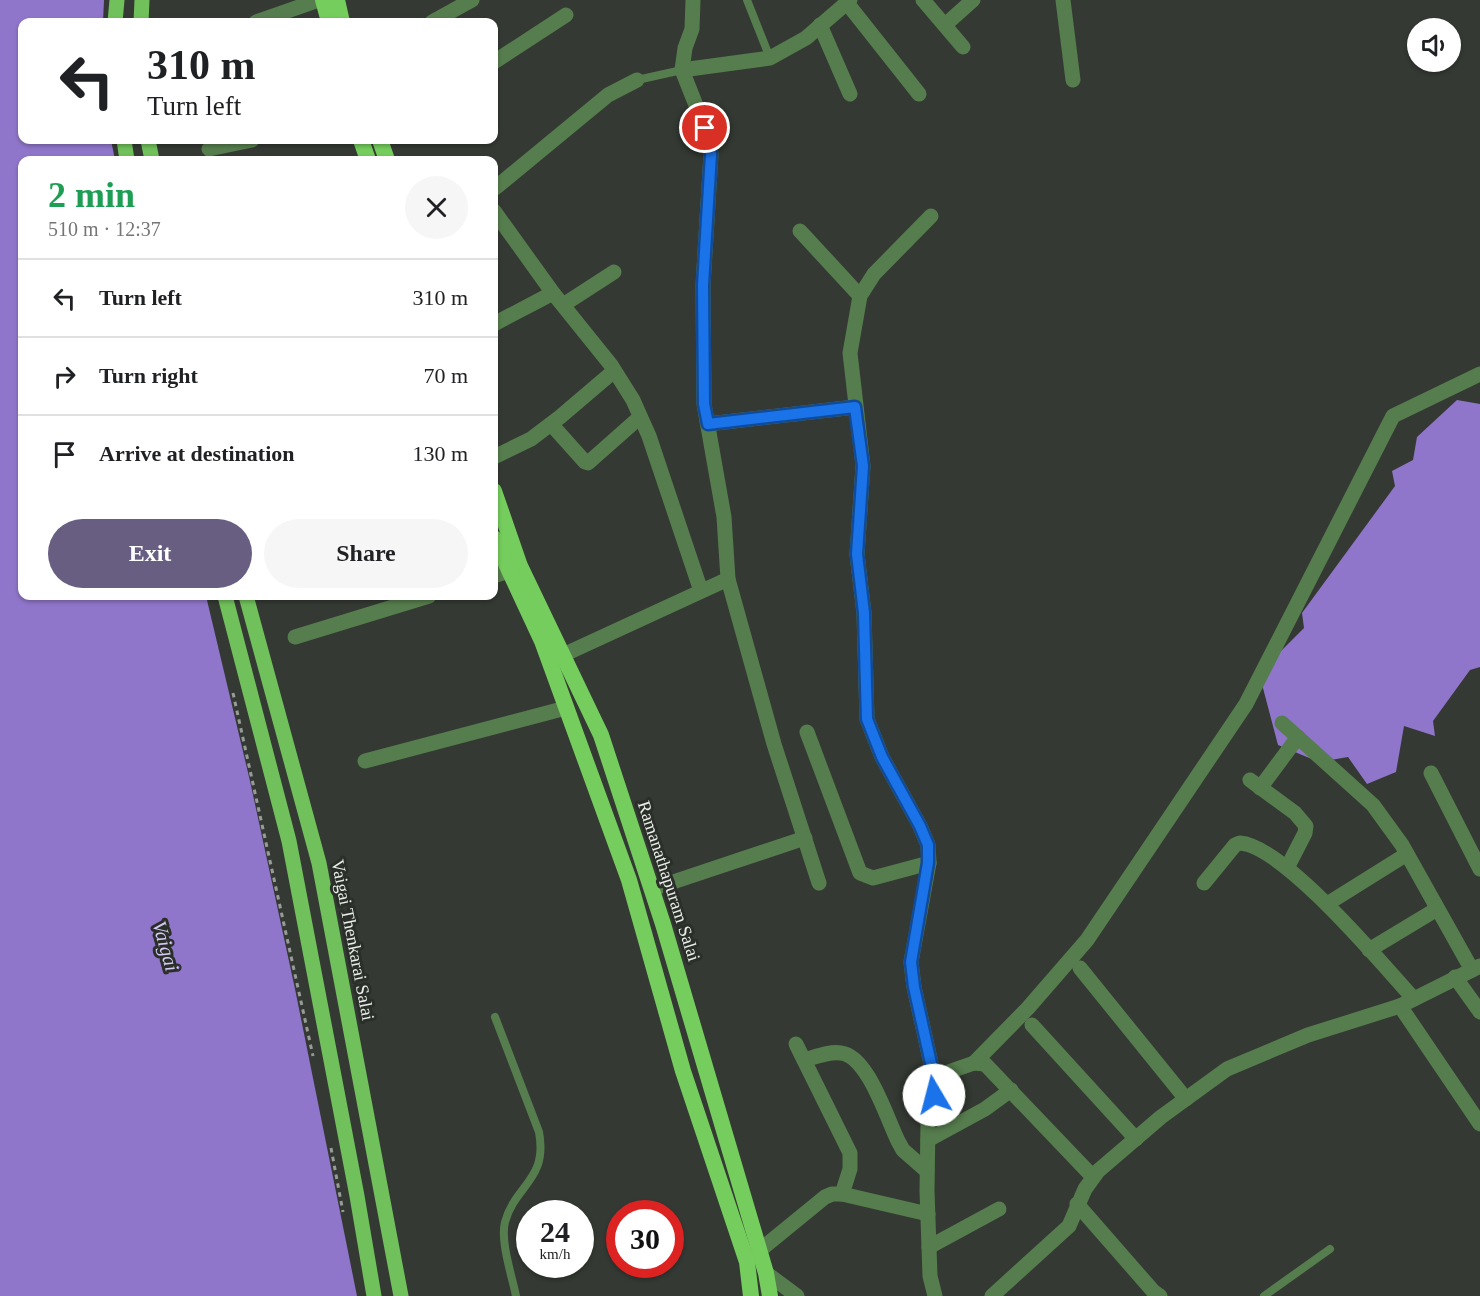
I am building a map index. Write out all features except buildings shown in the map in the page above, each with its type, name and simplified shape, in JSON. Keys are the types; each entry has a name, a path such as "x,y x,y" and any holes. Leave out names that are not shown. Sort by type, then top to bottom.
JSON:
{"highway":[{"path":"321,0 328,18"},
{"path":"337,0 341,18"},
{"name":"Ramanathapuram Salai","path":"498,503 520,566 601,735 652,889 766,1273 770,1296"},
{"name":"Ramanathapuram Salai","path":"498,558 501,573 542,642 629,880 683,1071 747,1262 751,1296"}],"main road":[{"path":"115,18 117,0"},
{"path":"141,18 142,0"},
{"path":"226,600 288,841 357,1196 374,1296"},
{"name":"Vaigai Thenkarai Salai","path":"247,600 319,863 401,1296"}],"street":[{"path":"268,18 321,0"},
{"path":"439,18 472,0"},
{"path":"693,0 692,29 685,48 682,70 705,128 711,154 703,285 704,404 724,517 728,579 774,744 819,883"},
{"path":"924,0 963,47"},
{"path":"945,25 973,0"},
{"path":"1064,0 1073,80"},
{"path":"682,70 770,58 806,38 848,2 919,94"},
{"path":"498,59 566,15"},
{"path":"820,25 850,94"},
{"path":"498,186 608,95 637,80"},
{"path":"209,149 233,144"},
{"path":"498,216 633,400 649,436 701,591"},
{"path":"931,216 874,274 860,296 850,353 863,466 857,554 864,613 867,719 882,757 928,845 928,863 911,962 914,987 934,1077 934,1095 928,1122 927,1171 930,1276 935,1296"},
{"path":"800,231 860,296"},
{"path":"498,322 558,299 614,272"},
{"path":"498,456 531,439 614,371"},
{"path":"974,1063 1028,1008 1087,940 1246,704 1393,416 1480,374"},
{"path":"708,424 855,407"},
{"path":"551,424 587,464 640,417"},
{"path":"563,655 728,579"},
{"path":"295,637 416,600"},
{"path":"365,761 566,708"},
{"path":"992,1296 1069,1226 1077,1204 1093,1177 1136,1139 1227,1069 1308,1035 1400,1006 1476,968 1437,909 1407,854 1373,806 1282,723"},
{"path":"807,732 860,873 873,878 928,863"},
{"path":"1287,868 1305,833 1306,826 1295,813 1255,784 1298,737"},
{"path":"1431,773 1480,869"},
{"path":"652,889 805,838"},
{"path":"1204,884 1240,843 1249,844 1287,868 1327,904 1414,999"},
{"path":"1327,904 1407,854"},
{"path":"1369,950 1437,909"},
{"path":"1080,968 1186,1099"},
{"path":"1455,977 1480,1012"},
{"path":"1400,1006 1480,1124"},
{"path":"1032,1025 1136,1139"},
{"path":"796,1044 850,1153 850,1169 842,1194"},
{"path":"804,1060 839,1052 853,1058 866,1072 903,1150 927,1171"},
{"path":"934,1077 974,1063 985,1064 1093,1177"},
{"path":"928,1140 985,1109 1011,1090"},
{"path":"759,1251 825,1197 832,1194 842,1194 928,1214"},
{"path":"1077,1204 1154,1294"},
{"path":"929,1247 999,1209"},
{"path":"766,1273 797,1296"}],"lane":[{"path":"747,0 770,58"},
{"path":"637,80 682,70"},
{"path":"495,1017 542,1147 538,1166 511,1209 503,1231 516,1296"},
{"path":"1264,1296 1330,1249"}],"path":[{"path":"232,686 315,1065"},
{"path":"331,1146 344,1216"}],"water":[{"name":"Vaigai","path":"0,0 104,0 103,18 18,18 18,144 112,144 114,156 18,156 18,600 207,600 250,781 295,989 357,1296 0,1296"},
{"path":"1457,400 1480,404 1480,667 1470,670 1433,721 1435,736 1404,726 1396,772 1367,784 1348,757 1319,762 1278,745 1259,673 1304,628 1302,613 1395,486 1392,471 1413,460 1417,437"}],"route":[{"path":"705,128 711,154 703,285 704,404 708,424 855,407 863,466 857,554 864,613 867,719 882,757 928,845 928,863 911,962 927,1052 934,1077 934,1095"}]}
